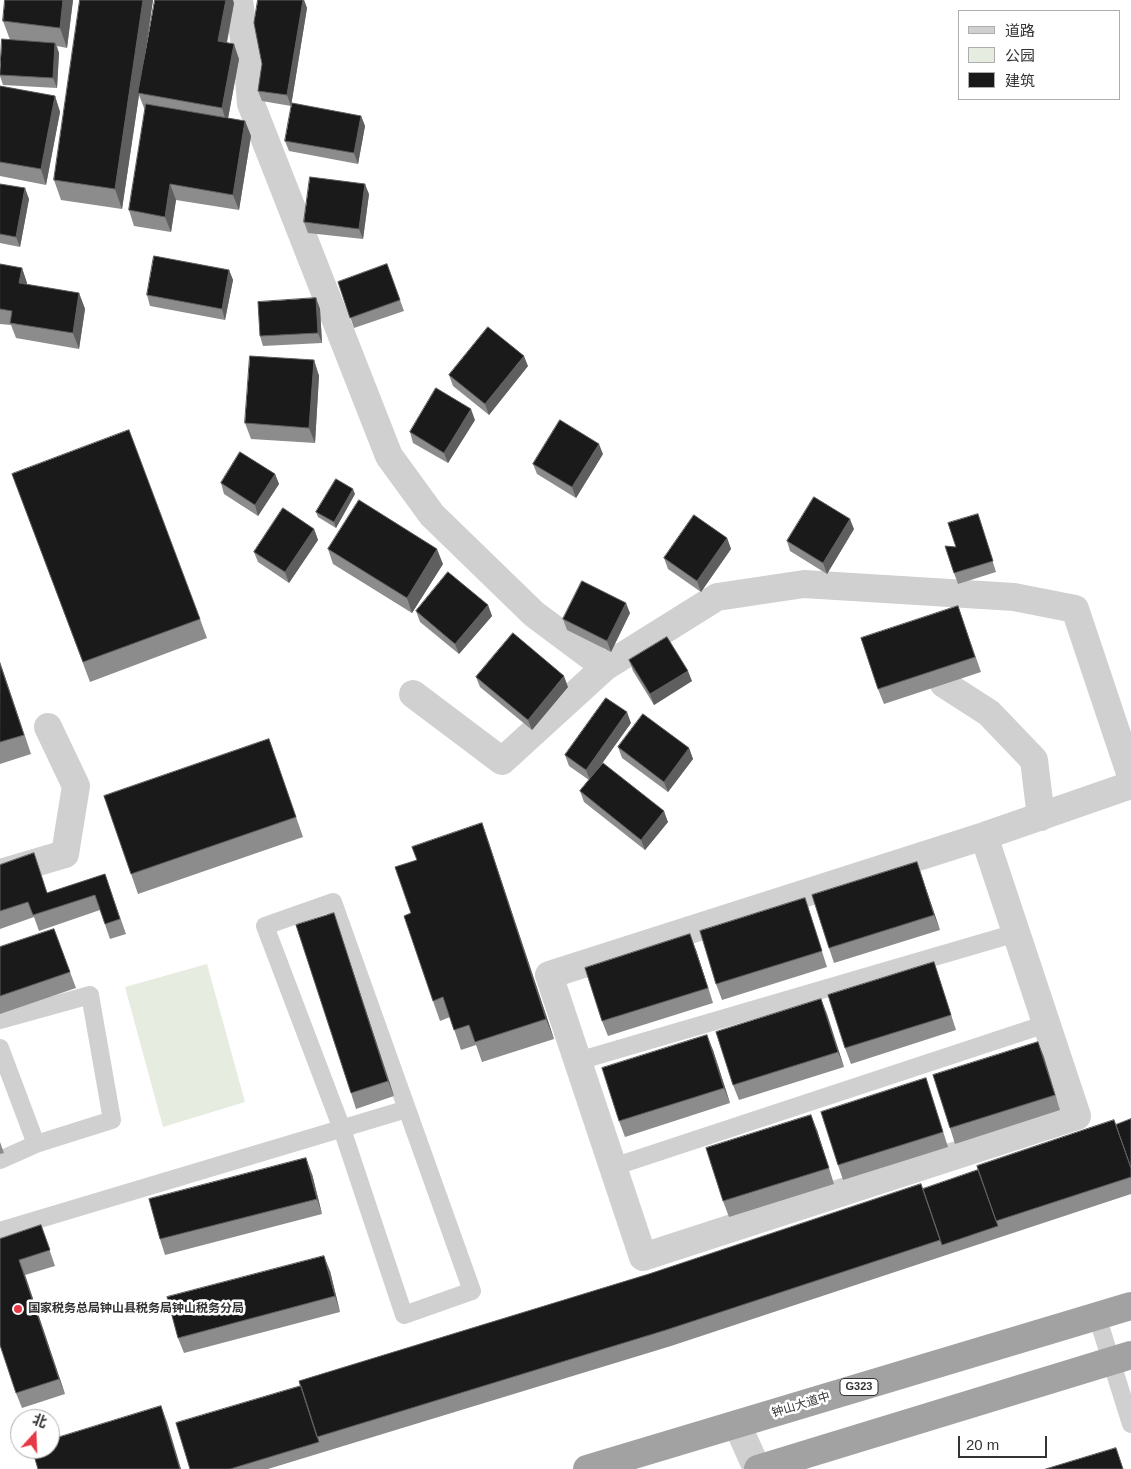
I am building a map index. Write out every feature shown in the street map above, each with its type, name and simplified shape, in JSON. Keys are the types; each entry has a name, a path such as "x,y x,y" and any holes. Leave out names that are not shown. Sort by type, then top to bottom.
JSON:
{"highway":[{"name":"钟山大道中","path":"587,1469 1131,1306"},
{"path":"758,1469 1121,1358"}],"street":[{"path":"239,0 249,78 250,104 389,456 439,522 534,614 605,667"},
{"path":"413,694 502,761 605,667 717,597 804,584 1014,597 1075,609 1131,776"},
{"path":"944,684 989,713 1034,760 1041,816"},
{"path":"0,873 65,854 76,786 48,727"},
{"path":"984,836 1077,1116 643,1257 549,975 984,836 1131,784"},
{"path":"737,1424 758,1469"}],"lane":[{"path":"333,902 407,1109 472,1291 404,1316 342,1129 264,926 333,902"},
{"path":"578,1061 1016,934"},
{"path":"0,1020 90,995 112,1120 36,1144 0,1160"},
{"path":"613,1167 1046,1024"},
{"path":"0,1048 36,1144"},
{"path":"0,1231 407,1109"},
{"path":"1098,1316 1121,1358 1131,1424"}],"green space":[{"path":"207,964 245,1102 163,1127 125,987"}],"building":[{"path":"5,0 63,0 60,28 3,21"},
{"path":"80,0 143,0 115,189 54,180"},
{"path":"155,0 226,0 218,41 234,44 222,108 138,93"},
{"path":"258,0 303,0 287,95 258,91 262,64 254,23"},
{"path":"2,39 55,43 53,78 0,75"},
{"path":"0,86 55,96 41,169 0,162"},
{"path":"292,103 361,116 354,153 285,141"},
{"path":"146,104 245,121 233,195 170,184 165,217 129,210"},
{"path":"310,177 365,184 359,229 304,222"},
{"path":"0,184 25,188 16,237 0,234"},
{"path":"154,256 229,270 222,309 147,295"},
{"path":"0,264 22,268 19,283 79,293 73,333 10,323 12,311 0,309"},
{"path":"387,264 400,300 350,318 338,282"},
{"path":"316,298 318,333 260,336 258,302"},
{"path":"488,327 524,356 485,404 449,375"},
{"path":"250,356 314,360 309,428 245,423"},
{"path":"436,388 471,409 444,453 410,432"},
{"path":"560,420 599,444 572,487 533,464"},
{"path":"129,430 200,619 83,662 12,474"},
{"path":"240,452 275,474 255,505 221,483"},
{"path":"336,479 353,489 334,522 316,512"},
{"path":"814,497 850,519 823,563 787,541"},
{"path":"359,500 437,549 407,598 328,549"},
{"path":"283,508 314,529 285,572 254,552"},
{"path":"978,514 993,561 954,573 945,546 956,547 948,523"},
{"path":"694,515 727,538 697,581 664,558"},
{"path":"448,572 488,605 455,644 416,611"},
{"path":"582,581 626,603 607,641 563,619"},
{"path":"958,606 975,657 878,689 861,638"},
{"path":"513,633 564,676 528,720 476,677"},
{"path":"667,637 688,671 650,694 629,660"},
{"path":"0,664 24,735 0,742"},
{"path":"606,698 627,712 586,770 565,755"},
{"path":"643,714 689,748 664,782 618,747"},
{"path":"269,739 296,817 131,874 104,796"},
{"path":"603,763 664,811 641,840 580,791"},
{"path":"482,823 546,1019 475,1042 469,1025 454,1030 443,997 433,1001 404,916 411,913 395,867 417,860 412,847"},
{"path":"34,853 47,893 105,874 120,919 105,924 95,895 33,915 28,902 0,911 0,865"},
{"path":"917,862 934,915 829,948 812,895"},
{"path":"805,898 822,951 716,984 700,931"},
{"path":"334,913 388,1081 351,1093 296,925"},
{"path":"54,929 70,972 0,996 0,947"},
{"path":"690,934 708,988 602,1021 585,968"},
{"path":"934,962 951,1015 845,1048 828,995"},
{"path":"821,999 838,1052 733,1085 716,1032"},
{"path":"707,1035 724,1088 619,1121 602,1068"},
{"path":"1038,1042 1055,1095 950,1128 933,1075"},
{"path":"926,1078 943,1132 838,1165 821,1112"},
{"path":"811,1115 829,1168 723,1201 706,1148"},
{"path":"1131,1119 1131,1168 1116,1125"},
{"path":"1114,1120 1131,1168 1131,1177 996,1221 977,1166"},
{"path":"306,1158 317,1199 160,1239 149,1199"},
{"path":"978,1170 998,1226 942,1245 923,1189"},
{"path":"921,1184 940,1240 666,1330 317,1437 299,1381 649,1274"},
{"name":"国家税务总局钟山县税务局钟山税务分局","path":"41,1225 50,1250 19,1260 59,1379 16,1393 0,1345 0,1239"},
{"path":"324,1256 335,1296 178,1338 167,1297"},
{"path":"301,1386 319,1442 230,1469 190,1469 176,1423"},
{"path":"161,1406 180,1469 38,1469 35,1459 60,1459 60,1437"},
{"path":"1116,1448 1123,1469 1046,1469"}],"place":[{"name":"国家税务总局钟山县税务局钟山税务分局","path":"18,1309"}]}
